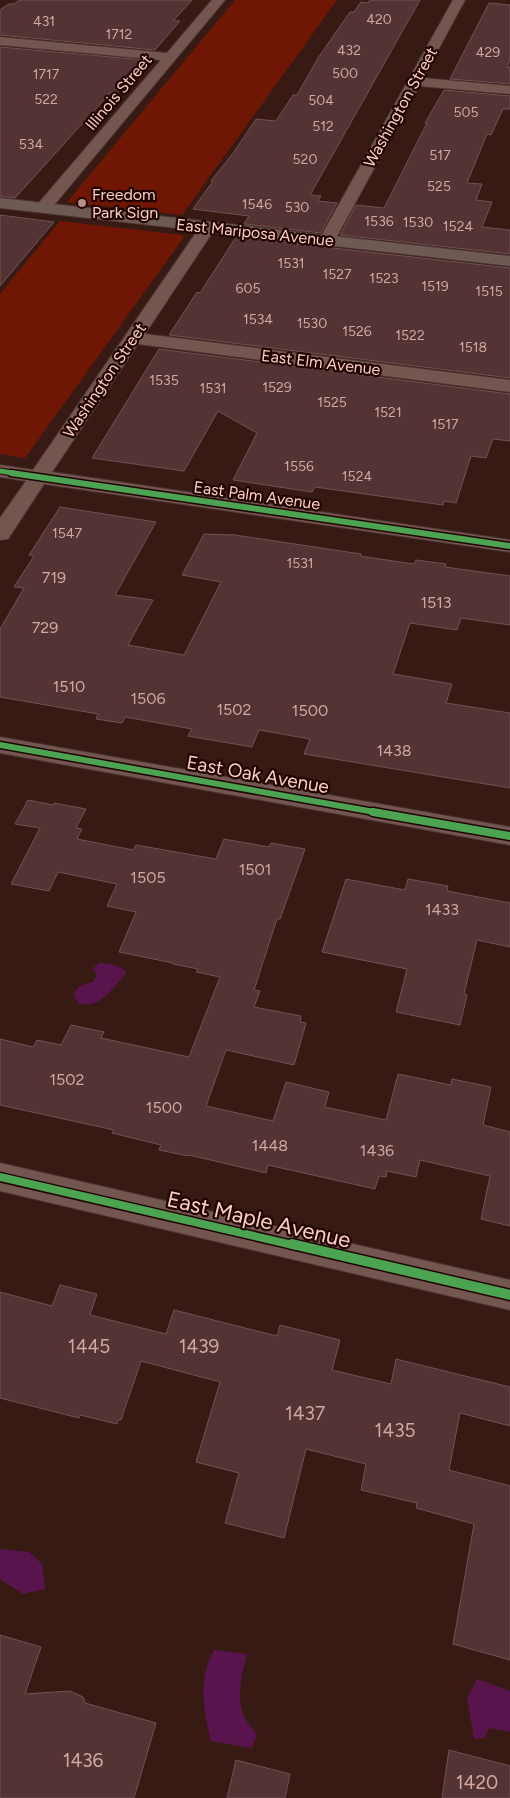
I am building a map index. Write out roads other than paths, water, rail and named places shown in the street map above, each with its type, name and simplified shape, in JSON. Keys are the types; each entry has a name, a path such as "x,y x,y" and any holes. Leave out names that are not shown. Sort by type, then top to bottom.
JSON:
{"street":[{"name":"Illinois Street","path":"43,208 219,0"},
{"name":"Washington Street","path":"326,240 459,0"},
{"path":"0,41 171,57"},
{"path":"414,81 510,90"},
{"name":"East Mariposa Avenue","path":"0,203 510,261"},
{"name":"Washington Street","path":"0,534 208,226"},
{"name":"East Elm Avenue","path":"133,338 510,386"},
{"name":"East Palm Avenue","path":"0,471 510,546"},
{"name":"East Oak Avenue","path":"0,745 510,836"},
{"name":"East Maple Avenue","path":"0,1177 510,1295"}],"place":[{"name":"Freedom Park Sign","path":"82,203"}]}
